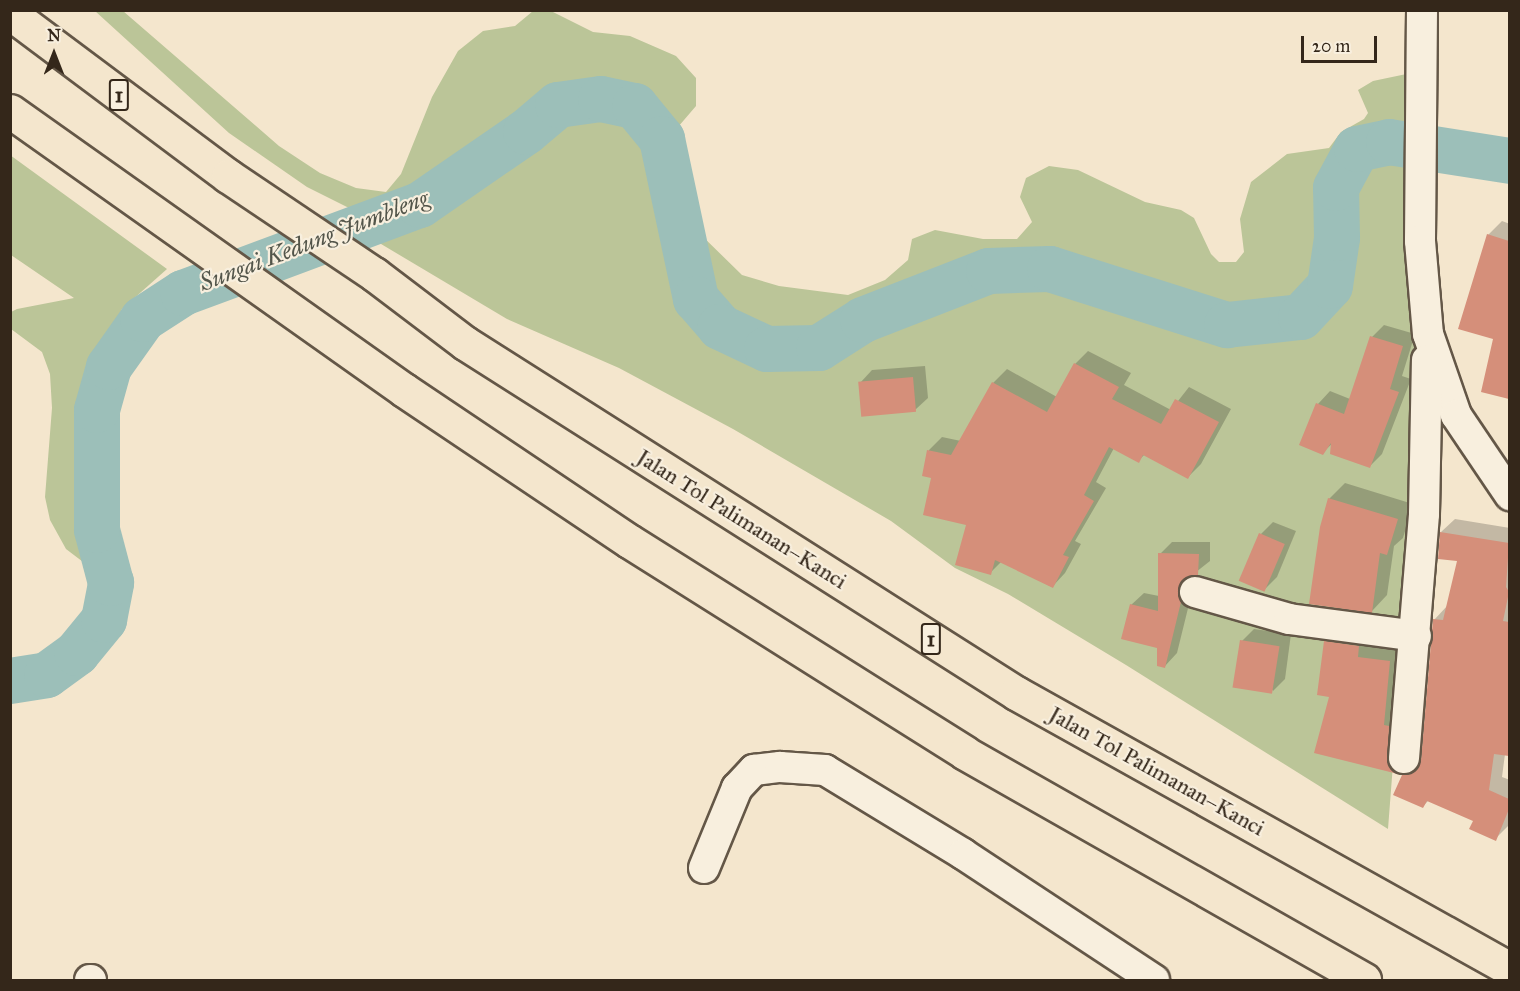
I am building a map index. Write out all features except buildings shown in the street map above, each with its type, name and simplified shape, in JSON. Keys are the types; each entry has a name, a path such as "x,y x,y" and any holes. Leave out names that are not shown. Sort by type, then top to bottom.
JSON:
{"highway":[{"name":"Jalan Tol Palimanan–Kanci","path":"10,13 228,176 374,274 465,343 1016,693 1509,969"},
{"path":"10,111 330,336 629,541 955,747 1364,981"}],"street":[{"path":"1404,758 1416,636 1424,514 1428,334 1420,241 1422,10"},
{"path":"1428,334 1456,415 1500,465 1509,495"},
{"path":"1195,592 1289,619 1416,636"},
{"path":"704,868 736,788 754,770 780,766 825,770 963,854 1154,981"}],"green space":[{"path":"95,11 123,11 279,146 320,173 356,188 386,192 401,174 432,97 458,51 483,31 515,26 533,11 551,11 593,32 630,36 676,56 696,78 696,106 672,134 641,95 601,87 553,94 519,122 414,195 374,213 355,211 307,187 229,133"},
{"path":"1416,72 1415,120 1403,128 1350,138 1324,186 1325,237 1319,281 1296,306 1228,313 1052,258 987,260 858,310 816,336 769,337 727,318 706,293 699,271 695,229 742,275 779,286 848,295 885,280 908,260 912,239 935,230 983,239 1017,239 1032,222 1020,197 1026,178 1049,166 1078,170 1145,202 1181,210 1194,218 1211,254 1219,262 1236,262 1244,252 1240,219 1251,182 1287,154 1329,148 1341,132 1364,119 1368,113 1358,90 1373,81"},
{"path":"601,111 629,116 651,144 685,305 713,336 764,360 823,359 868,331 992,282 1048,281 1226,336 1307,328 1341,291 1348,239 1347,191 1365,159 1389,154 1404,160 1408,180 1409,307 1421,401 1388,829 1126,665 1008,594 955,568 891,521 733,429 619,368 507,319 376,241 383,234 425,215 533,141 562,115"},
{"path":"10,155 167,269 122,309 89,373 80,443 85,534 91,568 66,549 50,520 45,497 52,408 50,374 42,352 11,329 11,312 17,309 74,298 11,255"}],"waterway":[{"name":"Sungai Kedung Jumbleng","path":"10,681 47,675 77,653 104,620 111,583 97,530 97,410 109,367 143,319 183,293 420,205 526,132 558,105 601,99 635,106 662,139 696,299 720,327 767,349 819,348 863,320 989,271 1050,269 1227,325 1301,317 1330,286 1337,238 1336,188 1357,149 1389,142 1510,161"}]}
